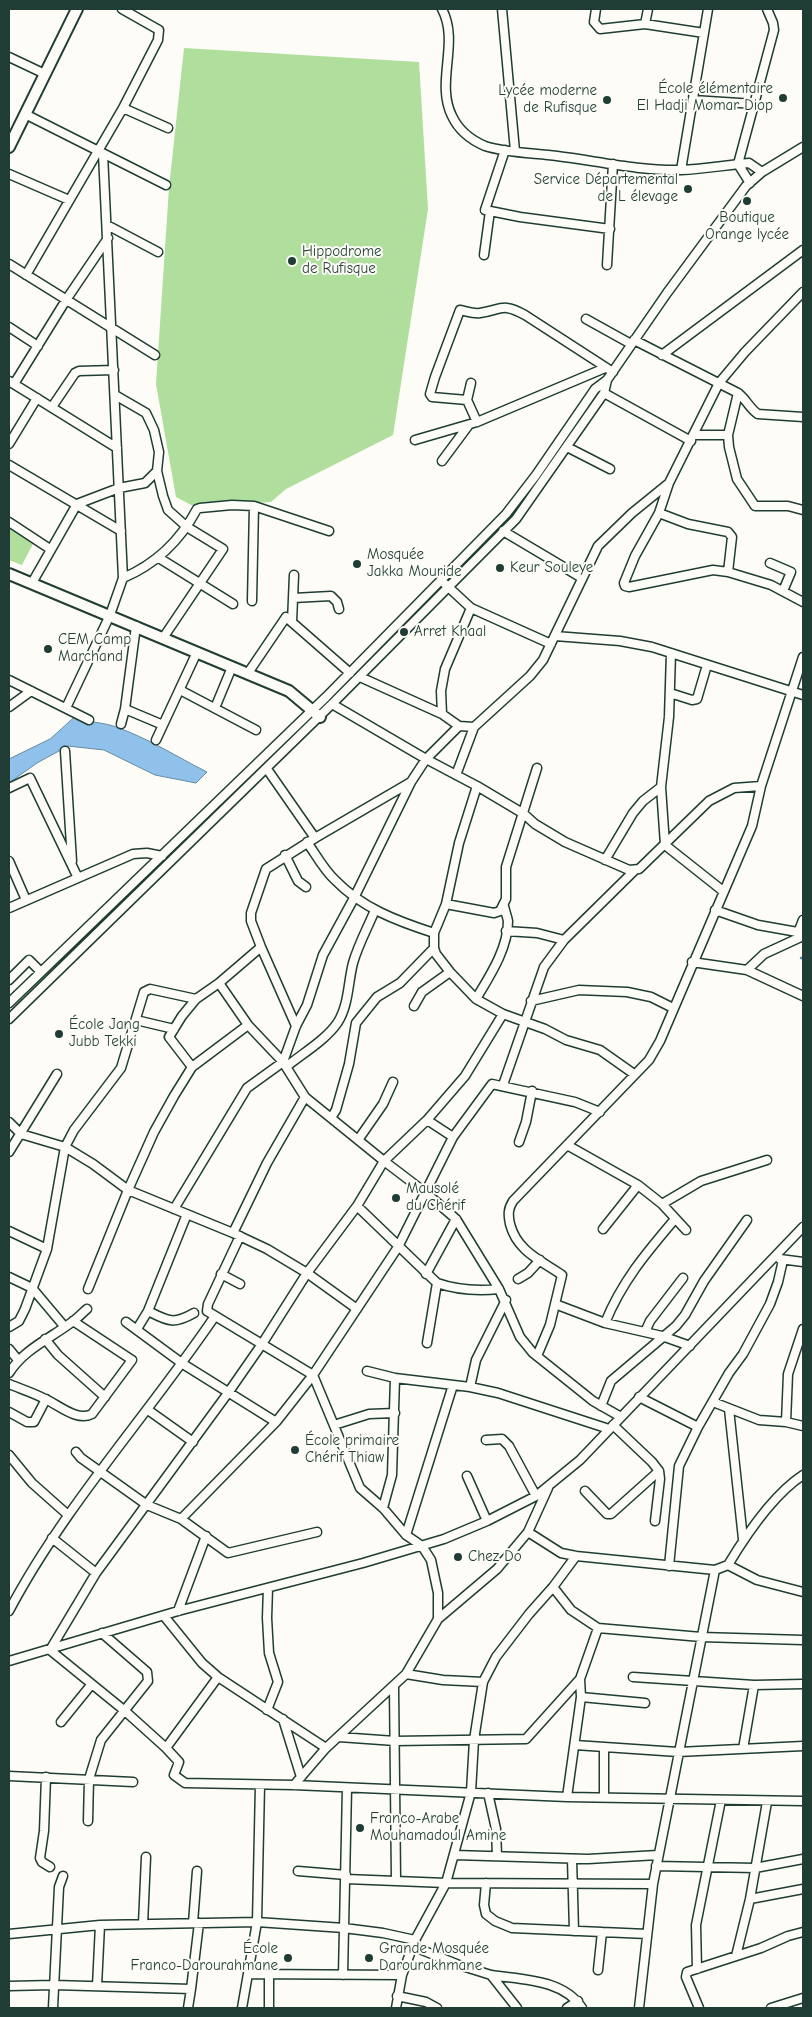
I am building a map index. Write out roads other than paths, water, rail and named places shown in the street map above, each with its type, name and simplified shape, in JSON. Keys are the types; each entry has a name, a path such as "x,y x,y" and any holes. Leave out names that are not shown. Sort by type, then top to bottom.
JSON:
{"street":[{"path":"9,147 77,9"},
{"path":"26,275 69,200 101,152 158,40 159,30 122,9"},
{"path":"442,9 449,33 446,91 448,108 460,128 476,142 505,150 633,167 681,170 749,163 762,172"},
{"path":"502,9 516,151"},
{"path":"596,9 594,22 600,29 645,24 704,33"},
{"path":"645,24 648,9"},
{"path":"681,170 708,9"},
{"path":"750,182 738,164 774,30 767,9"},
{"path":"9,57 45,74"},
{"path":"692,100 755,104"},
{"path":"123,108 168,128"},
{"path":"25,114 166,185"},
{"path":"415,440 468,426 609,370 633,342 732,204 750,182 762,172 803,148"},
{"path":"505,150 485,210 610,229"},
{"path":"66,708 110,615 123,578 108,238 101,152"},
{"path":"607,265 613,164"},
{"path":"9,174 69,200"},
{"path":"484,255 490,211"},
{"path":"107,225 158,252"},
{"path":"108,238 66,300 38,346 11,382 117,448"},
{"path":"662,355 803,250"},
{"path":"9,264 155,355"},
{"path":"803,292 744,352 719,383 669,482 659,513 635,556 624,583 625,586 629,587 713,570 728,572 771,585 803,602"},
{"path":"467,400 432,397 430,394 460,310 479,314 506,307 519,311 609,370"},
{"path":"586,320 738,393 743,396 754,412 758,414 803,417"},
{"path":"9,327 38,346"},
{"path":"52,407 75,373 79,371 114,370"},
{"path":"9,1003 162,856 316,714 332,704 503,531 526,506 604,393 609,370"},
{"path":"9,1018 267,769 350,673 494,526 517,500 596,389 607,380"},
{"path":"471,383 467,400 477,422"},
{"path":"604,393 692,438 728,435"},
{"path":"738,393 728,435 737,479 755,506 788,506 803,510"},
{"path":"115,395 146,413 154,430 159,452 157,471 162,496 168,510 187,527 223,549 163,638"},
{"path":"9,444 37,398"},
{"path":"442,461 468,426"},
{"path":"567,447 610,470"},
{"path":"9,465 121,531"},
{"path":"32,583 77,504 119,488 145,483 157,471"},
{"path":"456,775 474,727 530,676 543,660 598,546 632,513 669,482"},
{"path":"123,578 141,571 159,558 187,527 197,509 200,508 232,505 254,506 329,532"},
{"path":"252,601 254,506"},
{"path":"659,513 688,524 728,532 732,537 728,572"},
{"path":"9,522 50,549"},
{"path":"503,531 582,578"},
{"path":"159,558 233,604"},
{"path":"770,563 791,572 783,591"},
{"path":"9,574 289,690 316,714"},
{"path":"292,622 294,575"},
{"path":"440,579 471,608 552,644"},
{"path":"293,598 331,596 337,602 339,610"},
{"path":"442,714 441,691 445,669 471,608"},
{"path":"248,674 285,617 350,673"},
{"path":"121,724 125,709 136,626"},
{"path":"555,636 620,641 672,653 803,695"},
{"path":"156,740 198,652"},
{"path":"672,653 661,787 665,845 723,891"},
{"path":"537,1356 550,1325 562,1275 523,1249 517,1242 508,1217 509,1208 649,1060 656,1047 752,826 761,786 803,657"},
{"path":"670,692 692,700 697,699 707,665"},
{"path":"215,708 232,667"},
{"path":"360,677 442,714 459,726 474,727"},
{"path":"9,680 89,720"},
{"path":"180,690 256,730"},
{"path":"9,708 31,691"},
{"path":"332,704 426,759 477,786 524,814 535,824 565,842 634,871"},
{"path":"125,709 163,725"},
{"path":"284,1064 296,1026 308,1005 323,955 354,898 411,782 426,759 459,726"},
{"path":"65,751 72,867"},
{"path":"446,904 494,913 500,911 504,906 506,899 506,867 537,768"},
{"path":"267,769 334,879 354,898 375,910 394,920 434,933"},
{"path":"9,788 30,778 78,878"},
{"path":"296,1026 261,946 251,915 266,869 285,855 411,782"},
{"path":"477,786 459,844 446,904 434,933 434,948 450,972 476,999 504,1014 545,1029 566,1040 600,1050 634,1074"},
{"path":"503,1085 523,1022 544,967 564,940 709,801 734,788 761,786"},
{"path":"605,860 633,813 643,801 661,787"},
{"path":"9,908 133,854 147,853 162,856"},
{"path":"285,855 298,881 306,887"},
{"path":"9,861 26,900"},
{"path":"476,999 493,969 504,942 508,922 504,906"},
{"path":"174,1209 247,1088 328,1034 338,1021 349,990 354,960 375,910"},
{"path":"715,910 758,926 802,934"},
{"path":"802,934 803,920"},
{"path":"506,931 537,932 564,940"},
{"path":"747,970 764,954 802,934"},
{"path":"192,1067 169,1039 174,1029 196,999 219,983 261,946"},
{"path":"330,1118 336,1110 349,1064 356,1023 373,1002 400,983 434,948"},
{"path":"9,980 29,960 41,972"},
{"path":"692,962 747,970 803,996"},
{"path":"414,1006 422,992 450,972"},
{"path":"219,983 248,1025 284,1064 305,1097 456,1218 506,1300 520,1337 537,1356 601,1406 621,1417"},
{"path":"9,1327 19,1321 25,1309 47,1248 64,1147 74,1130 121,1068 142,995 148,989 196,999"},
{"path":"531,1001 580,990 598,990 627,992 651,997 673,1008"},
{"path":"50,1650 96,1572 228,1393 307,1273 357,1206 384,1161 427,1120 465,1076 504,1014"},
{"path":"136,1020 174,1029"},
{"path":"88,1289 154,1132 192,1067 248,1025"},
{"path":"9,1152 57,1074"},
{"path":"358,1140 383,1104 393,1082"},
{"path":"181,1519 276,1422 313,1374 398,1247 453,1138 492,1084 575,1102 600,1112"},
{"path":"519,1142 526,1122 532,1092"},
{"path":"305,1097 267,1163 206,1308 207,1311 215,1316 313,1374 360,1488 383,1508 406,1535 422,1546 432,1560 438,1593 438,1619"},
{"path":"427,1120 453,1138"},
{"path":"9,1122 21,1134 64,1147 93,1164 128,1190 236,1234 267,1249 307,1273 357,1309"},
{"path":"567,1145 638,1185 662,1204 686,1230"},
{"path":"662,1204 701,1181 767,1160"},
{"path":"603,1229 638,1185"},
{"path":"357,1206 437,1283 452,1288 500,1289"},
{"path":"137,1329 148,1311 187,1214"},
{"path":"426,1274 456,1218"},
{"path":"605,1322 613,1303 631,1271 675,1218"},
{"path":"601,1406 611,1381 676,1326 685,1315 704,1281 747,1220"},
{"path":"9,1661 178,1611 444,1540 536,1496 580,1460 639,1397 779,1259 803,1227"},
{"path":"9,1231 47,1248"},
{"path":"779,1259 803,1262"},
{"path":"669,1566 679,1466 698,1427 729,1373 743,1354 770,1304 778,1282 779,1259"},
{"path":"518,1279 528,1273 540,1260"},
{"path":"221,1274 240,1284"},
{"path":"9,1277 32,1288 64,1326"},
{"path":"645,1332 650,1321 683,1278"},
{"path":"427,1343 437,1283"},
{"path":"470,1387 476,1360 506,1300"},
{"path":"555,1304 605,1322 662,1336 690,1346"},
{"path":"9,1373 18,1360 45,1339 73,1322 87,1309"},
{"path":"148,1311 166,1320 173,1321 181,1320 194,1312"},
{"path":"9,1611 23,1584 68,1515 183,1364 215,1316"},
{"path":"9,1384 46,1399 69,1412 89,1416 132,1360 73,1322"},
{"path":"126,1322 183,1364 276,1422"},
{"path":"786,1422 788,1374 802,1340 803,1329"},
{"path":"45,1339 58,1355 105,1397"},
{"path":"9,1349 18,1360"},
{"path":"367,1371 395,1378 470,1387 611,1427 652,1462 659,1471 660,1479 655,1521"},
{"path":"383,1508 392,1475 395,1378"},
{"path":"406,1535 453,1385"},
{"path":"639,1397 698,1427"},
{"path":"9,1412 27,1422 34,1422 46,1399"},
{"path":"713,1402 759,1420 786,1422 803,1426"},
{"path":"729,1409 743,1539"},
{"path":"148,1410 193,1442"},
{"path":"334,1424 369,1414 394,1412"},
{"path":"486,1440 502,1439 509,1446 536,1496"},
{"path":"76,1452 81,1458 147,1505 181,1519 228,1552 317,1532"},
{"path":"9,1455 32,1483 68,1515"},
{"path":"585,1491 607,1514 611,1514 659,1471"},
{"path":"528,1532 561,1553 715,1570 728,1565 743,1539 790,1484 803,1475"},
{"path":"467,1476 487,1521"},
{"path":"294,1785 326,1748 406,1674 438,1619 497,1569 528,1532 549,1486"},
{"path":"178,1611 206,1536"},
{"path":"52,1538 96,1572"},
{"path":"396,2008 402,1975 414,1943 446,1883 454,1855 470,1792 474,1740 483,1682 496,1657 576,1556"},
{"path":"728,1565 757,1580 803,1592"},
{"path":"639,2008 656,1866 715,1570"},
{"path":"553,1587 571,1610 598,1628 701,1637 803,1640"},
{"path":"267,1710 278,1682 269,1653 268,1588"},
{"path":"164,1616 202,1663 218,1677 326,1748"},
{"path":"339,1737 396,1741 526,1739 580,1679 598,1628"},
{"path":"88,1821 89,1779 101,1740 125,1712 149,1676 102,1633"},
{"path":"50,1650 166,1748 179,1762 174,1775 184,1782 567,1797 767,1802 803,1801"},
{"path":"406,1674 443,1680 483,1682"},
{"path":"166,1748 218,1677"},
{"path":"633,1677 754,1685 803,1684"},
{"path":"567,1797 581,1696 580,1679"},
{"path":"61,1722 91,1685"},
{"path":"743,1748 754,1685"},
{"path":"394,1687 396,1880"},
{"path":"581,1696 645,1703"},
{"path":"283,1719 301,1777"},
{"path":"575,1745 678,1752 803,1746"},
{"path":"604,1747 604,1797"},
{"path":"9,1776 132,1782"},
{"path":"46,1777 44,1832 40,1858 42,1862 50,1866"},
{"path":"242,2008 257,1922 260,1785"},
{"path":"343,1975 347,1788"},
{"path":"488,1793 496,1829 497,1856"},
{"path":"697,1969 696,1925 721,1800"},
{"path":"736,1956 750,1899 767,1802"},
{"path":"454,1855 572,1859 658,1855"},
{"path":"143,1924 146,1857"},
{"path":"572,1859 574,1931"},
{"path":"656,1866 755,1868 803,1859"},
{"path":"188,2008 196,1923 197,1871"},
{"path":"298,1871 346,1877 446,1883 653,1884"},
{"path":"53,2008 59,1887 63,1876"},
{"path":"486,1883 484,1905 486,1914 495,1921 512,1928 647,1934"},
{"path":"750,1899 803,1889"},
{"path":"9,1934 100,1925 196,1923 257,1922 344,1928 383,1933 414,1943 459,1965 492,1975 549,1983 580,2005"},
{"path":"97,1986 100,1925"},
{"path":"598,1970 602,1932"},
{"path":"698,2008 686,1977 687,1972 803,1932"},
{"path":"248,1974 402,1975"},
{"path":"269,2008 270,1974"},
{"path":"492,1975 517,2008"},
{"path":"9,1986 54,1985 191,1989"},
{"path":"397,1996 426,2002 436,2008"},
{"path":"771,2008 803,1998"},
{"path":"567,2008 580,2005"}],"water":[{"path":"75,717 128,731 207,772 196,783 155,775 104,750 68,746 37,763 9,783 9,759 50,739"}],"place":[{"name":"École élémentaire El Hadji Momar Diop","path":"783,98"},
{"name":"Lycée moderne de Rufisque","path":"607,100"},
{"name":"Service Départemental de L élevage","path":"688,189"},
{"name":"Boutique Orange lycée","path":"747,201"},
{"name":"Hippodrome de Rufisque","path":"292,261"},
{"name":"Mosquée Jakka Mouride","path":"357,564"},
{"name":"Keur Souleye","path":"500,568"},
{"name":"Arret Khaal","path":"404,632"},
{"name":"CEM Camp Marchand","path":"48,649"},
{"name":"École Jang Jubb Tekki","path":"59,1034"},
{"name":"Mausolé du Chérif","path":"396,1198"},
{"name":"École primaire Chérif Thiaw","path":"295,1450"},
{"name":"Chez Do","path":"458,1557"},
{"name":"Franco-Arabe Mouhamadoul Amine","path":"360,1828"},
{"name":"École Franco-Darourahmane","path":"288,1958"},
{"name":"Grande Mosquée Darourakhmane","path":"369,1958"}]}
